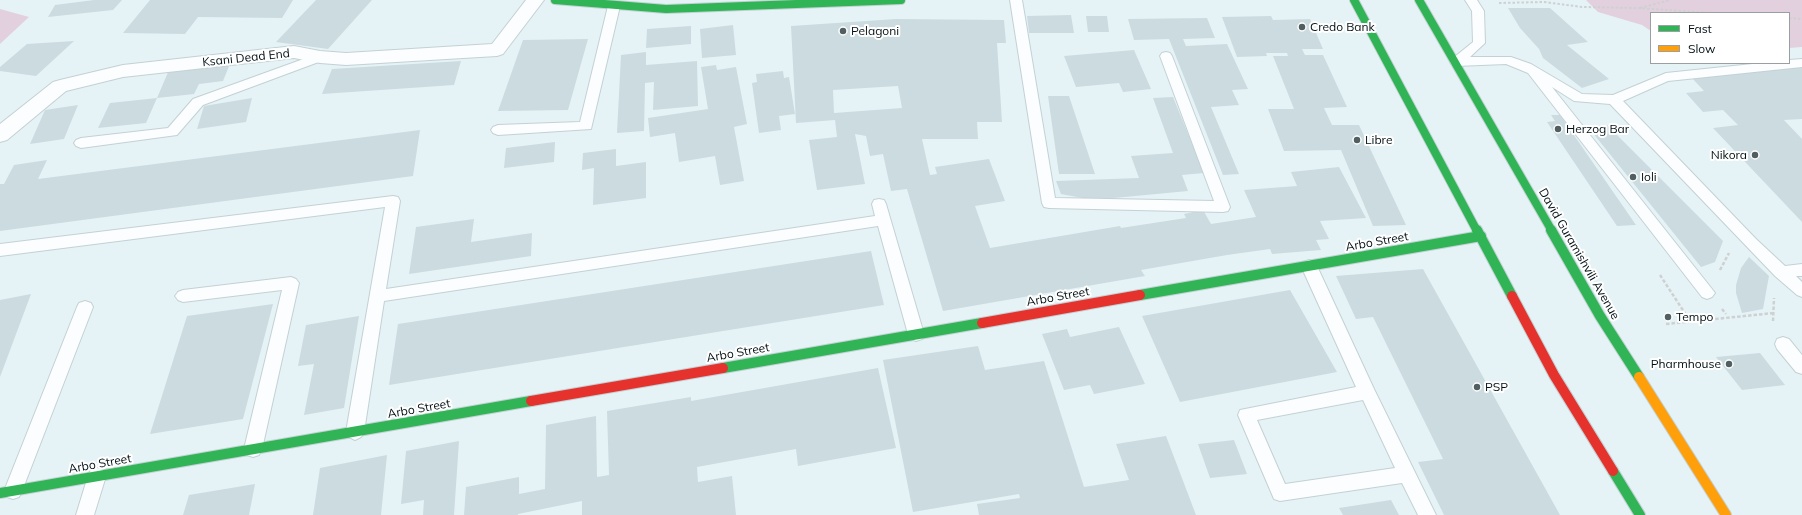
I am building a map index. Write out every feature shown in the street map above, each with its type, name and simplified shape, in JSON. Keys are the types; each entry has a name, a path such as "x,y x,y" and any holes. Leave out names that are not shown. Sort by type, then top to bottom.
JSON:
{"main road":[{"path":"555,0 614,6 666,8 901,0"},
{"path":"1354,0 1554,375 1640,515"},
{"name":"David Guramishvili Avenue","path":"1419,0 1456,62 1600,316 1726,515"},
{"name":"Arbo Street","path":"7,492 1481,236"}],"street":[{"name":"Ksani Dead End","path":"0,136 60,86 123,71 294,52 320,57 346,59 497,50 535,0"}],"lane":[{"path":"1016,0 1048,203 1223,207 1166,56"},
{"path":"1456,62 1479,43 1478,11 1471,0"},
{"path":"498,130 586,126 614,6"},
{"path":"81,143 172,132 198,102 320,57"},
{"path":"1456,62 1507,60 1528,67 1579,98 1614,100 1666,77 1802,63"},
{"path":"1528,67 1708,293"},
{"path":"1614,100 1780,272 1802,291"},
{"path":"0,250 392,201 378,296 355,432"},
{"path":"879,204 916,334"},
{"path":"378,296 884,220"},
{"path":"1309,266 1367,392 1427,515"},
{"path":"1780,272 1802,270"},
{"path":"183,296 291,283 253,449"},
{"path":"7,492 85,307"},
{"path":"1783,344 1802,367"},
{"path":"1367,392 1246,415 1280,493 1407,474"},
{"path":"84,515 98,476"}],"path":[{"path":"1638,8 1670,0"},
{"path":"1495,3 1545,1 1582,7 1638,8 1696,12"},
{"path":"1790,18 1802,19"},
{"path":"1720,276 1720,268 1732,250"},
{"path":"1657,270 1690,321"},
{"path":"1773,327 1774,274 1780,272"},
{"path":"1666,324 1774,313"}],"shaded area":[{"path":"1586,0 1802,0 1802,47 1790,48 1790,12 1650,12 1650,30 1642,25 1598,12"},
{"path":"0,9 29,17 0,44"}],"building":[{"path":"94,0 122,0 113,10 48,17 55,5"},
{"path":"150,0 293,0 282,18 198,17 185,34 123,33"},
{"path":"316,0 372,0 328,49 276,42"},
{"path":"1508,8 1550,8 1588,42 1567,45 1609,79 1582,88 1543,58 1539,49 1520,28"},
{"path":"1071,15 1074,33 1029,33 1027,16"},
{"path":"1086,16 1107,16 1109,32 1088,32"},
{"path":"1271,16 1273,20 1310,19 1323,49 1302,49 1305,55 1323,55 1347,107 1324,108 1332,125 1359,125 1406,225 1373,226 1341,150 1284,151 1268,109 1294,109 1273,56 1288,56 1287,53 1266,53 1267,56 1237,57 1222,17"},
{"path":"1207,18 1215,38 1183,39 1186,46 1227,44 1248,89 1232,90 1239,105 1211,107 1239,174 1223,175 1169,39 1134,40 1128,19"},
{"path":"896,19 1004,20 1006,43 997,43 1002,122 977,122 978,139 922,139 930,175 937,174 935,167 989,159 1005,201 975,206 990,248 1120,226 1121,228 1186,218 1184,214 1203,210 1211,224 1256,217 1244,190 1297,186 1291,172 1339,167 1366,218 1320,221 1329,239 1316,240 1321,250 1272,254 1270,249 1227,255 1141,270 1145,276 943,311 907,189 891,191 883,154 870,156 866,136 855,134 865,184 817,190 809,140 837,137 835,120 796,123 791,26","holes":["898,86 902,108 834,113 833,90"]},
{"path":"733,25 736,55 702,58 700,29"},
{"path":"691,26 691,44 646,48 647,29"},
{"path":"588,39 568,110 498,111 523,40"},
{"path":"74,41 36,76 0,71 0,67 27,44"},
{"path":"1134,50 1151,89 1123,92 1119,83 1076,87 1064,56"},
{"path":"646,52 646,65 697,61 698,106 653,110 654,82 645,83 644,131 617,133 621,55"},
{"path":"461,61 454,85 322,94 332,69"},
{"path":"230,64 223,81 199,84 194,94 157,98 169,70"},
{"path":"716,65 717,70 736,67 747,124 734,127 744,181 720,185 715,156 679,162 675,133 650,137 648,118 708,109 701,67"},
{"path":"1802,66 1802,119 1784,120 1802,139 1802,222 1713,128 1738,125 1723,110 1703,112 1686,93 1704,91 1691,77"},
{"path":"783,71 784,78 789,77 795,114 779,116 781,130 759,133 752,83 757,82 756,74"},
{"path":"1048,96 1069,96 1095,174 1059,174"},
{"path":"1173,97 1204,173 1182,175 1188,191 1093,200 1061,194 1056,181 1139,178 1131,156 1173,153 1153,98"},
{"path":"157,98 146,123 98,128 110,103"},
{"path":"252,98 246,122 197,129 204,106"},
{"path":"78,105 64,139 30,144 45,110"},
{"path":"1551,115 1560,115 1636,225 1617,226 1547,122 1555,121"},
{"path":"1607,125 1723,241 1715,262 1701,267 1588,127"},
{"path":"420,130 413,176 0,231 0,184 4,184 14,165 47,160 38,179"},
{"path":"555,142 554,162 504,168 506,148"},
{"path":"616,149 616,166 646,162 646,198 593,205 594,168 582,170 583,153"},
{"path":"474,219 471,242 532,233 531,256 409,274 416,227"},
{"path":"871,251 884,305 389,385 398,324"},
{"path":"1749,257 1769,276 1763,309 1742,313 1736,293 1736,285 1741,268"},
{"path":"1423,269 1560,515 1444,515 1418,462 1443,459 1373,317 1356,319 1336,276"},
{"path":"1290,290 1337,372 1180,402 1142,316"},
{"path":"31,294 0,377 0,300"},
{"path":"273,304 243,419 150,434 187,316"},
{"path":"359,316 344,408 304,415 314,364 298,366 306,325"},
{"path":"1119,327 1145,384 1094,394 1090,385 1064,390 1042,334 1067,329 1070,337"},
{"path":"978,346 985,370 1044,361 1084,487 1129,480 1116,444 1166,436 1196,515 979,515 977,504 1020,498 1019,494 913,512 883,360"},
{"path":"1760,353 1785,385 1742,390 1716,357"},
{"path":"878,368 896,448 798,466 796,449 697,467 698,482 732,476 736,515 582,515 582,501 518,515 464,515 466,487 519,477 519,494 545,489 546,425 596,416 597,477 609,475 607,411 691,397 691,401"},
{"path":"1234,440 1247,474 1210,478 1198,444"},
{"path":"459,441 454,515 423,515 424,500 401,504 406,451"},
{"path":"387,455 381,515 313,515 320,468"},
{"path":"255,484 249,515 183,515 189,495"},
{"path":"1391,500 1399,515 1343,515 1339,508"}],"traffic: fast":[{"path":"555,0 666,9 901,0"},
{"path":"1354,0 1512,296"},
{"path":"1419,0 1456,62 1600,316 1639,377"},
{"path":"1140,295 1481,236"},
{"path":"723,368 982,323"},
{"path":"0,493 531,401"},
{"path":"1613,471 1640,515"}],"traffic: slow":[{"path":"1639,377 1726,515"}],"traffic: jam":[{"path":"982,323 1140,295"},
{"path":"1512,296 1554,375 1613,471"},
{"path":"531,401 723,368"}],"place":[{"name":"Credo Bank","path":"1302,27"},
{"name":"Pelagoni","path":"843,31"},
{"name":"Herzog Bar","path":"1558,129"},
{"name":"Libre","path":"1357,140"},
{"name":"Nikora","path":"1755,155"},
{"name":"Ioli","path":"1633,177"},
{"name":"Tempo","path":"1668,317"},
{"name":"Pharmhouse","path":"1729,364"},
{"name":"PSP","path":"1477,387"}]}
